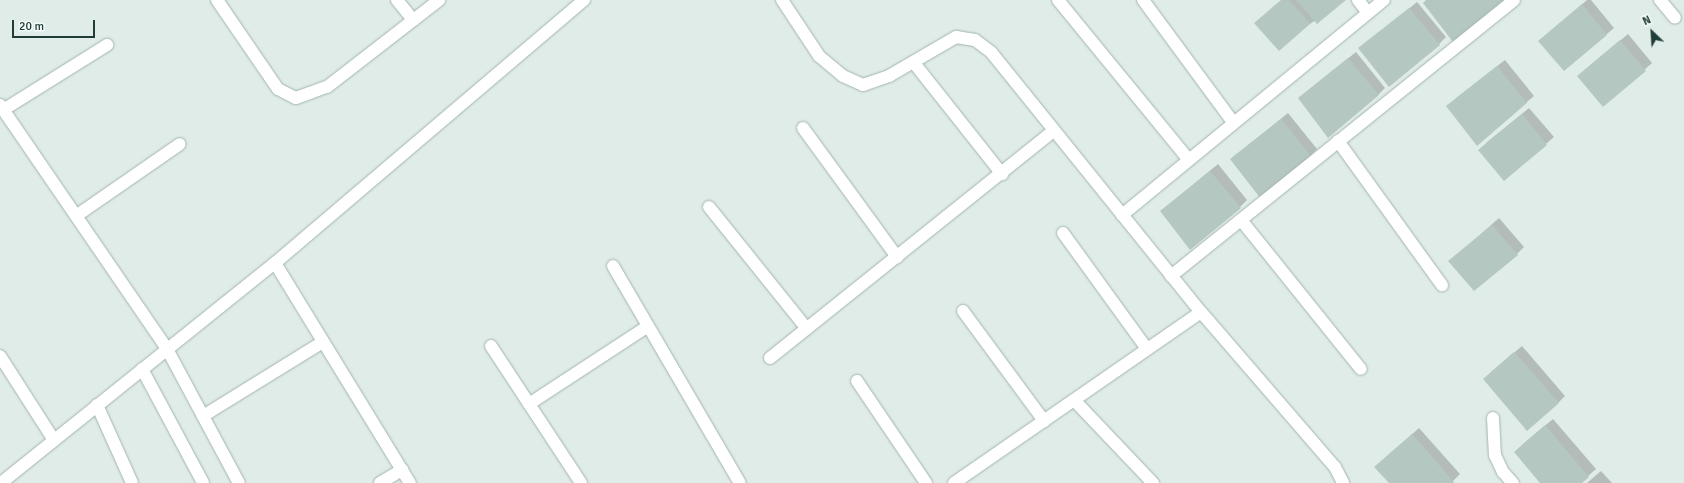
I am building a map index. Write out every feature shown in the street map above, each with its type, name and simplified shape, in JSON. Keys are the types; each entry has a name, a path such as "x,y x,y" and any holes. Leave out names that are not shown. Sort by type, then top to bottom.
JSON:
{"street":[{"path":"217,0 278,89 296,98 327,87 440,0"},
{"path":"397,0 413,20"},
{"path":"1,483 275,263 584,0"},
{"path":"782,0 819,56 843,76 863,85 890,76 956,37 975,40 991,52 1171,276 1335,467 1343,483"},
{"path":"1058,0 1188,159"},
{"path":"1143,0 1233,122"},
{"path":"1358,0 1368,13"},
{"path":"1122,215 1233,122 1384,0"},
{"path":"1171,276 1514,0"},
{"path":"1660,0 1675,18"},
{"path":"107,45 2,107 167,349 239,483"},
{"path":"914,63 1002,174"},
{"path":"803,128 897,257"},
{"path":"770,358 1002,174 1053,131"},
{"path":"1338,141 1442,285"},
{"path":"76,216 180,144"},
{"path":"710,206 807,329"},
{"path":"1241,220 1361,369"},
{"path":"1063,233 1147,349"},
{"path":"275,263 410,483"},
{"path":"613,266 740,483"},
{"path":"963,311 1044,421"},
{"path":"954,483 1201,312"},
{"path":"529,404 648,326"},
{"path":"203,416 323,342"},
{"path":"491,346 582,483"},
{"path":"0,356 54,440"},
{"path":"142,369 203,483"},
{"path":"857,381 926,483"},
{"path":"1074,400 1153,483"},
{"path":"97,405 132,483"},
{"path":"1493,418 1495,455 1502,472 1513,483"},
{"path":"380,483 402,470"}],"building":[{"path":"1281,0 1289,0 1310,24 1279,51 1254,23"},
{"path":"1296,0 1346,0 1317,24"},
{"path":"1426,0 1504,0 1453,42 1423,3"},
{"path":"1582,4 1607,35 1564,71 1538,41"},
{"path":"1409,8 1440,45 1389,87 1358,48"},
{"path":"1620,40 1646,71 1603,107 1577,76"},
{"path":"1348,58 1379,95 1328,138 1298,98"},
{"path":"1497,66 1527,103 1477,146 1446,106"},
{"path":"1522,114 1547,145 1504,181 1478,150"},
{"path":"1281,119 1311,156 1261,199 1230,159"},
{"path":"1210,171 1241,208 1190,250 1160,211"},
{"path":"1492,225 1518,255 1474,291 1448,261"},
{"path":"1514,352 1559,403 1527,431 1483,379"},
{"path":"1545,425 1589,477 1582,483 1540,483 1514,452"},
{"path":"1412,434 1454,482 1453,483 1389,483 1374,467"}]}
